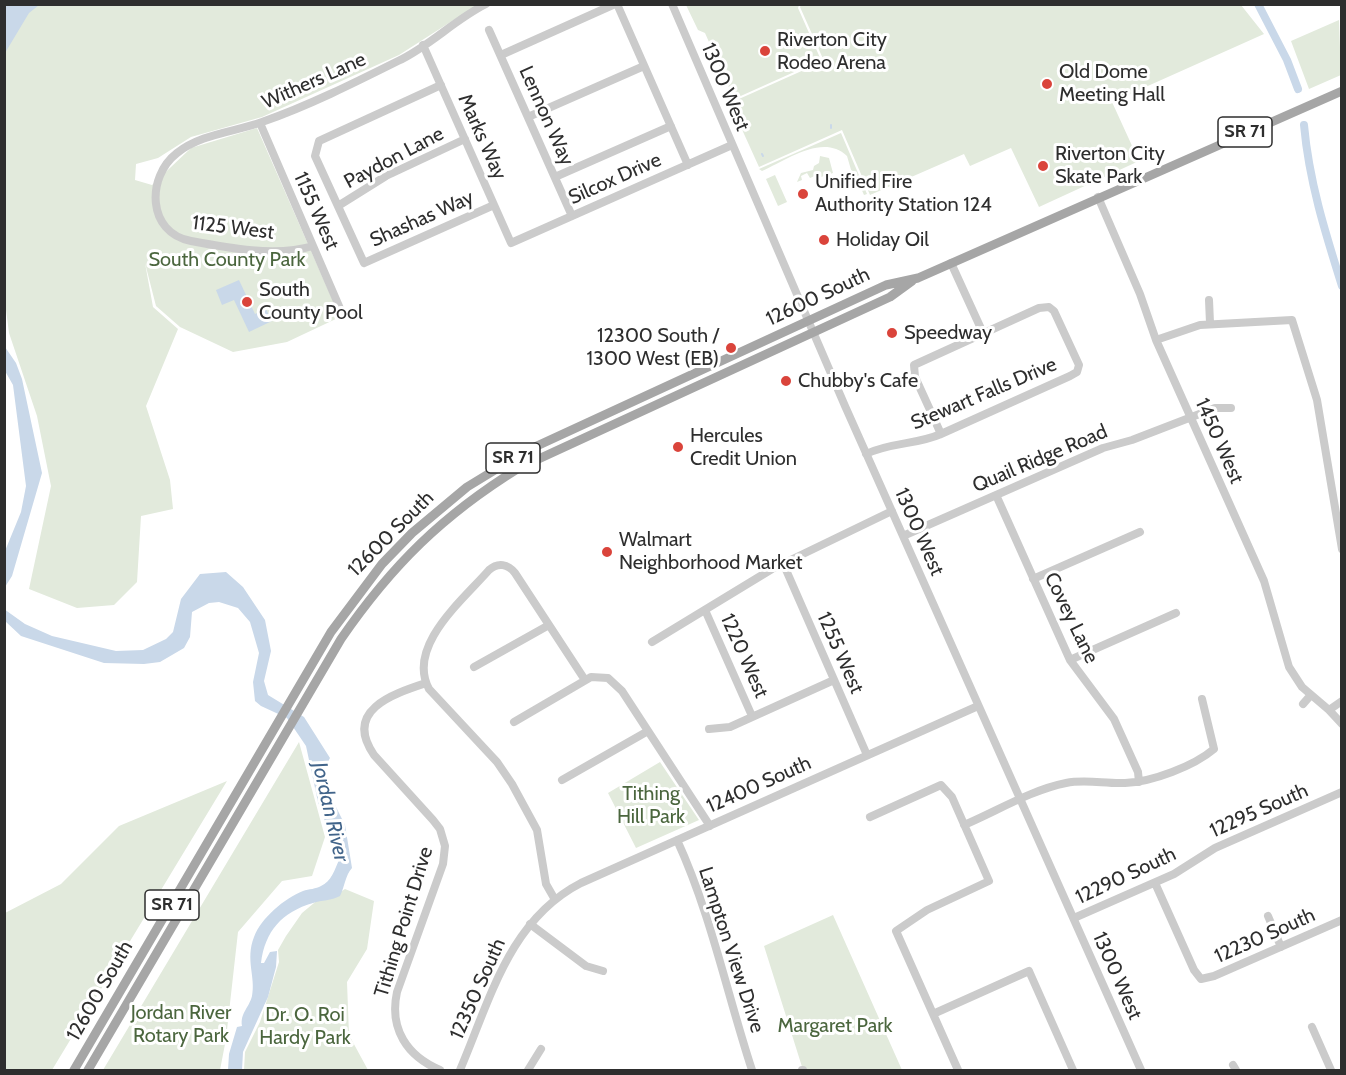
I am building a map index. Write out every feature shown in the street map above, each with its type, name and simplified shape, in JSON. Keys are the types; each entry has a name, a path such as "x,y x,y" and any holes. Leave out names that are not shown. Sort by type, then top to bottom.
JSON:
{"main road":[{"name":"12600 South","path":"88,1071 341,639 394,568 449,515 519,468 890,297 918,278 1341,91"},
{"name":"12600 South","path":"74,1071 332,632 382,564 412,533 467,488 526,451 886,285 918,278"}],"street":[{"name":"Withers Lane","path":"158,181 167,162 186,146 260,123 401,60 486,4"},
{"path":"501,55 616,4 688,165"},
{"name":"1300 West","path":"672,4 866,454 1141,1071"},
{"name":"Lennon Way","path":"489,30 572,216"},
{"name":"Marks Way","path":"423,45 511,243"},
{"path":"528,117 644,66"},
{"path":"338,206 315,156 319,141 441,85"},
{"name":"1155 West","path":"260,123 342,313"},
{"path":"555,177 670,126"},
{"name":"Paydon Lane","path":"338,206 386,176 465,140"},
{"name":"Silcox Drive","path":"511,243 732,145"},
{"name":"1125 West","path":"158,181 155,201 157,213 162,223 179,237 210,244 277,250 313,246"},
{"name":"1450 West","path":"1098,197 1137,287 1156,340 1264,581 1288,667 1310,696 1329,710 1341,724"},
{"name":"Shashas Way","path":"338,206 364,263 494,205"},
{"path":"941,434 915,377 914,365 983,333 951,263"},
{"path":"1209,300 1210,323"},
{"name":"Stewart Falls Drive","path":"866,454 888,444 919,443 1070,376 1079,369 1057,315 1048,308 1039,308 983,333"},
{"path":"1156,340 1190,327 1210,323 1292,320 1317,400 1341,549"},
{"name":"Quail Ridge Road","path":"903,536 1103,448 1139,438 1215,408 1231,408"},
{"name":"Covey Lane","path":"996,495 1070,660 1114,719 1138,772 1139,782"},
{"path":"652,642 783,564 892,511"},
{"path":"1033,579 1140,531"},
{"path":"554,898 546,884 542,848 537,830 508,776 426,683 423,657 432,636 489,570 499,564 512,569 585,680"},
{"name":"1255 West","path":"783,564 867,755"},
{"name":"1220 West","path":"705,610 752,716"},
{"path":"1070,660 1176,613"},
{"path":"474,667 549,625"},
{"path":"514,722 585,680 603,677 616,684 710,826"},
{"path":"709,729 730,727 834,680"},
{"name":"Tithing Point Drive","path":"426,683 392,694 378,703 369,716 366,731 368,745 374,756 433,819 444,840 443,864 394,1006 397,1027 406,1046 423,1062 441,1071"},
{"path":"1303,704 1310,696"},
{"path":"964,825 1020,800 1067,783 1139,782 1157,777 1214,749 1202,699"},
{"path":"1329,710 1341,701"},
{"name":"12400 South","path":"530,924 554,898 581,883 978,705"},
{"path":"562,780 648,731"},
{"path":"870,817 941,785 948,790 989,881 927,910 896,931 958,1071"},
{"name":"12295 South","path":"1192,863 1215,848 1341,792"},
{"name":"Lampton View Drive","path":"677,840 713,935 730,1002 752,1071"},
{"name":"12290 South","path":"1074,918 1155,883 1192,863"},
{"name":"12230 South","path":"1155,883 1194,970 1201,979 1215,976 1341,920"},
{"path":"1268,916 1281,947"},
{"path":"530,924 586,966 603,971"},
{"name":"12350 South","path":"460,1071 507,959 530,924"},
{"path":"933,1014 1029,971 1074,1071"},
{"path":"1312,1028 1331,1071"},
{"path":"528,1071 541,1049"}],"green space":[{"path":"811,4 1241,5 1264,34 1112,102 1139,161 1039,207 1011,148 970,166 964,154 870,195 842,130 759,167 730,103 824,61 800,7"},
{"name":"South County Park","path":"4,5 477,5 399,55 262,117 191,137 158,158 136,164 135,180 152,185 191,148 257,128 340,317 287,342 233,352 180,327 156,306 145,263 153,307 178,329 146,406 170,480 173,509 141,516 137,582 114,605 77,608 29,589 51,486 37,416 9,333 5,302"},
{"name":"Riverton City Rodeo Arena","path":"686,5 799,5 798,8 821,60 734,99 705,33 698,30"},
{"path":"1339,20 1341,75 1309,89 1291,41"},
{"path":"841,133 867,194 864,195 860,186 856,187 847,156 827,147 805,151 762,171 759,169"},
{"path":"820,156 829,158 833,173 821,177 819,174 810,178 807,173 801,176 802,180 797,182 801,173 813,170 814,166 819,163"},
{"path":"775,175 787,202 778,206 766,179"},
{"name":"Jordan River Rotary Park","path":"299,742 325,837 312,876 282,881 238,932 226,1039 220,1070 103,1070"},
{"name":"Tithing Hill Park","path":"660,762 699,820 636,848 608,793"},
{"path":"227,781 52,1070 5,1070 5,913 61,884 119,826"},
{"name":"Dr. O. Roi Hardy Park","path":"345,889 374,901 367,949 347,982 349,1035 368,1070 244,1070 245,1052 260,1022 279,962 278,950 302,913 320,898 331,898"},
{"name":"Margaret Park","path":"833,915 902,1070 803,1070 764,946"}],"water":[{"path":"5,4 39,5 29,13 5,53"},
{"path":"239,280 255,314 266,309 272,321 249,332 234,300 222,305 216,290"},
{"path":"5,347 16,363 22,379 42,473 12,576 5,587 5,551 21,512 26,486 13,385 5,371"},
{"name":"Jordan River","path":"226,572 243,587 265,620 271,651 264,681 268,695 304,717 330,758 325,767 333,801 345,825 352,868 340,896 313,903 292,912 277,924 266,941 261,963 264,963 270,952 277,951 276,967 268,997 243,1052 242,1070 228,1070 229,1054 237,1027 242,1026 243,1014 252,996 250,953 257,930 281,904 296,894 327,882 339,860 318,802 306,746 287,718 255,701 253,682 259,653 250,622 238,608 219,602 209,603 192,612 190,637 184,648 160,662 104,663 21,636 5,621 4,609 25,624 52,636 116,651 143,650 166,639 173,632 181,599 200,574"}],"waterway":[{"path":"1258,4 1287,60 1298,89"},
{"path":"1304,125 1314,186 1342,286"}],"place":[{"name":"Riverton City Rodeo Arena","path":"765,51"},
{"name":"Old Dome Meeting Hall","path":"1047,84"},
{"name":"Riverton City Skate Park","path":"1043,166"},
{"name":"Unified Fire Authority Station 124","path":"803,194"},
{"name":"Holiday Oil","path":"824,240"},
{"name":"South County Pool","path":"247,302"},
{"name":"Speedway","path":"892,333"},
{"name":"12300 South / 1300 West (EB)","path":"731,348"},
{"name":"Chubby's Cafe","path":"786,381"},
{"name":"Hercules Credit Union","path":"678,447"},
{"name":"Walmart Neighborhood Market","path":"607,552"}]}
